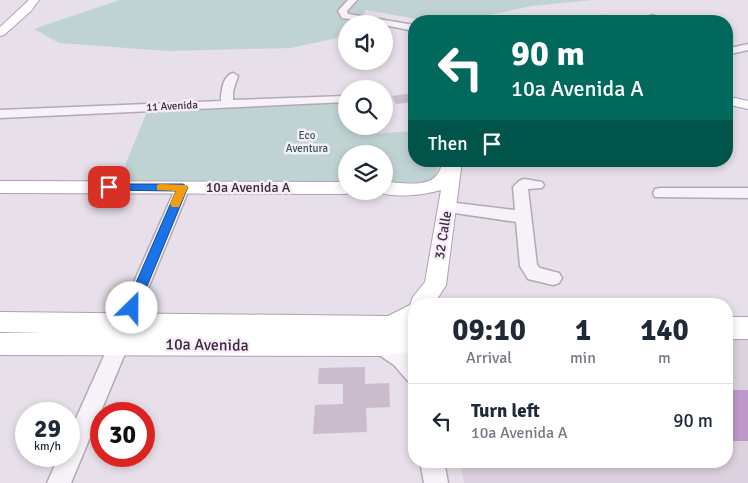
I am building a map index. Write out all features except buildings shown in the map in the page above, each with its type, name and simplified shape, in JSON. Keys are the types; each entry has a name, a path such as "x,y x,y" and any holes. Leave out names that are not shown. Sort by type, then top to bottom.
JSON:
{"main road":[{"path":"0,21 14,12 19,6 32,1"},
{"path":"0,32 32,1"},
{"path":"733,102 748,105"},
{"path":"393,188 420,188 436,185 445,177 450,167"},
{"name":"32 Calle","path":"435,294 452,167"},
{"name":"10a Avenida A","path":"0,187 338,188"},
{"name":"10a Avenida","path":"5,343 122,334 129,336 190,325 388,327 408,321"},
{"name":"10a Avenida","path":"0,322 122,334 380,345 408,324"},
{"path":"733,328 748,328"}],"street":[{"path":"353,0 342,11 345,16 408,27"},
{"path":"733,50 748,47"},
{"path":"733,61 748,58"},
{"path":"227,103 227,91 233,76"},
{"name":"11 Avenida","path":"0,114 338,99"},
{"path":"537,185 524,184 520,188 531,270 540,276 553,278"},
{"path":"59,483 183,187"},
{"path":"660,193 748,193"},
{"path":"448,206 524,217"},
{"path":"380,345 401,358 408,366"},
{"path":"433,468 436,483"}],"shaded area":[{"path":"733,340 748,340 748,483 464,483 461,468 733,468"},
{"path":"733,390 748,390 748,441 733,441"}],"green space":[{"path":"119,0 592,0 532,6 490,15 408,15 408,17 366,10 363,15 338,15 338,38 291,48 167,51 59,43 34,29"},
{"name":"Eco Aventura","path":"338,99 338,135 393,135 393,132 408,131 408,167 438,167 433,182 393,182 393,145 338,145 338,182 119,180 149,107"}],"slow traffic":[{"path":"160,187 183,187 175,204"}],"route":[{"path":"109,187 183,187 132,308"}]}
